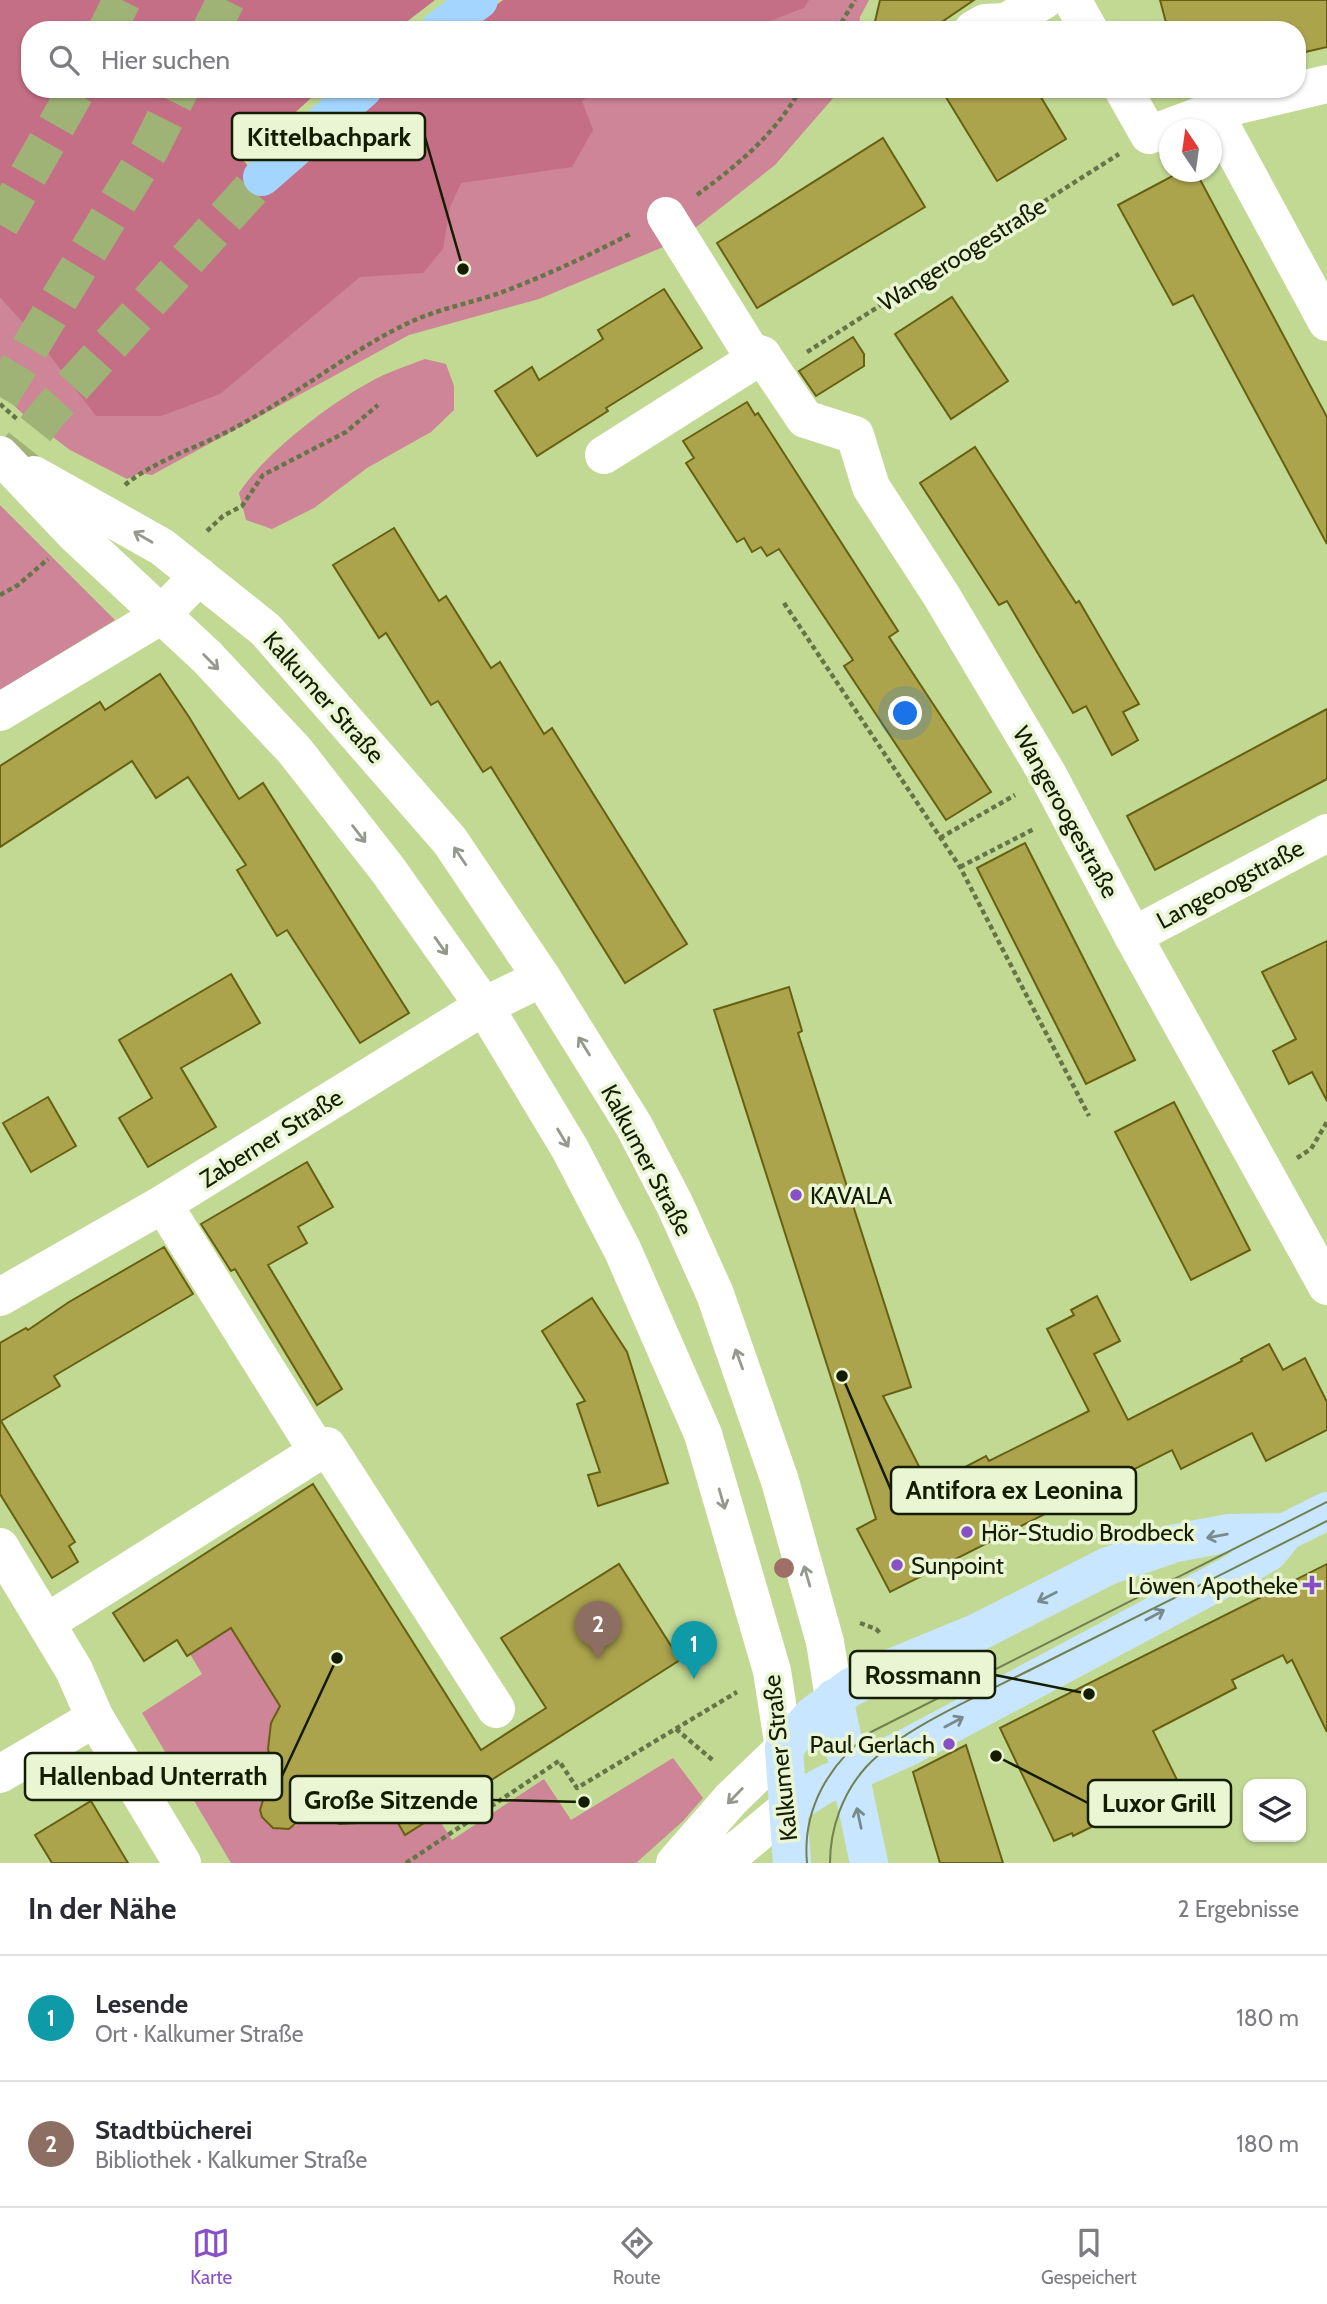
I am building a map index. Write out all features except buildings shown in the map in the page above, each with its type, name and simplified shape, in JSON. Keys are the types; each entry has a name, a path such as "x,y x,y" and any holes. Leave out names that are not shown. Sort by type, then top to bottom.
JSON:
{"highway":[{"path":"451,21 480,0"},
{"path":"262,177 353,98"}],"main road":[{"path":"789,1808 816,1789 906,1748 1225,1578 1269,1552 1285,1532 1327,1511"},
{"path":"784,1748 813,1715 834,1698 893,1667 978,1632 1108,1566 1176,1543 1229,1533 1285,1532"},
{"name":"Kalkumer Straße","path":"834,1698 869,1863"},
{"path":"784,1748 806,1748 826,1757 849,1773"},
{"name":"Kalkumer Straße","path":"784,1748 792,1863"}],"street":[{"path":"1008,21 1044,0"},
{"path":"1072,0 1084,21"},
{"path":"1306,89 1327,84"},
{"path":"1128,98 1149,135 1213,111 1268,98"},
{"path":"1213,111 1327,322"},
{"name":"Wangeroogestraße","path":"666,216 750,351 768,364 806,419 855,435 871,487 941,595 1048,775 1133,936 1327,1286"},
{"path":"604,455 768,364"},
{"name":"Kalkumer Straße","path":"2,457 162,547 266,630 441,831 541,978 635,1126 675,1205 715,1294 780,1481 825,1642 834,1698"},
{"name":"Kalkumer Straße","path":"2,457 74,533 206,657 295,751 388,870 484,1006 570,1149 623,1251 703,1434 772,1671 784,1748"},
{"path":"0,712 160,616 199,576"},
{"name":"Langeoogstraße","path":"1133,936 1327,833"},
{"name":"Zaberner Straße","path":"0,1297 163,1204 484,1006 541,978"},
{"path":"163,1204 318,1452"},
{"path":"47,1623 327,1446 496,1709"},
{"path":"0,1547 74,1670 95,1718 182,1863"},
{"path":"0,1774 95,1718"},
{"path":"675,1863 732,1799 784,1748"},
{"path":"728,1855 789,1808"},
{"path":"728,1855 776,1863"}],"path":[{"path":"842,21 855,0"},
{"path":"123,487 138,474 262,414 346,358 407,324 443,309 494,295 543,275 666,216 736,166 770,135 795,98"},
{"name":"Wangeroogestraße","path":"768,364 1149,135"},
{"path":"207,531 223,516 242,506 264,475 346,432 378,405"},
{"path":"0,595 18,585 41,566"},
{"path":"784,603 960,867 1089,1116"},
{"path":"940,838 1048,775"},
{"path":"960,867 1068,812"},
{"path":"406,1863 559,1761 578,1788 772,1671"},
{"path":"676,1728 716,1763"}],"shaded area":[{"path":"0,0 435,0 408,21 21,21 21,98 311,98 243,160 271,192 374,98 586,98 582,101 593,130 572,167 461,183 450,207 443,249 423,273 360,277 220,394 161,416 96,416 35,336 0,298"},
{"path":"503,0 809,0 804,8 770,21 475,21"},
{"path":"690,0 869,0 859,21 663,21"},
{"path":"556,98 833,98 775,165 680,240 539,299 409,335 152,475 140,473 127,479 70,450 24,415 0,392 0,298 35,336"},
{"path":"425,359 446,364 454,386 454,410 431,432 367,468 314,508 272,529 246,520 239,493 264,462 298,431 354,391 383,375"},
{"path":"0,505 115,620 0,690"},
{"path":"231,1628 280,1706 268,1746 270,1766 278,1786 265,1794 262,1802 264,1817 273,1827 288,1828 296,1825 304,1812 328,1821 347,1822 390,1809 405,1834 436,1815 452,1840 544,1779 571,1820 673,1758 703,1798 683,1821 636,1863 231,1863 142,1713 202,1674 190,1654"}],"tunnel":[{"path":"112,21 122,0"},
{"path":"216,21 226,0"},
{"path":"0,225 72,98"},
{"path":"0,397 150,149 176,98"},
{"path":"0,474 50,411 262,177"}],"tram line":[{"path":"807,1863 809,1824 821,1789 843,1758 871,1732 1327,1502"},
{"path":"830,1863 835,1824 851,1787 867,1766 902,1738 968,1700 1327,1521"}],"place":[{"name":"Kittelbachpark","path":"463,269"},
{"name":"KAVALA","path":"796,1195"},
{"name":"Antifora ex Leonina","path":"842,1376"},
{"name":"Hör-Studio Brodbeck","path":"967,1532"},
{"name":"Sunpoint","path":"897,1565"},
{"name":"Löwen Apotheke","path":"1312,1585"},
{"name":"Hallenbad Unterrath","path":"337,1658"},
{"name":"Stadtbücherei","path":"598,1659"},
{"name":"Lesende","path":"694,1679"},
{"name":"Rossmann","path":"1089,1694"},
{"name":"Paul Gerlach","path":"949,1744"},
{"name":"Luxor Grill","path":"996,1756"},
{"name":"Große Sitzende","path":"584,1802"}]}
